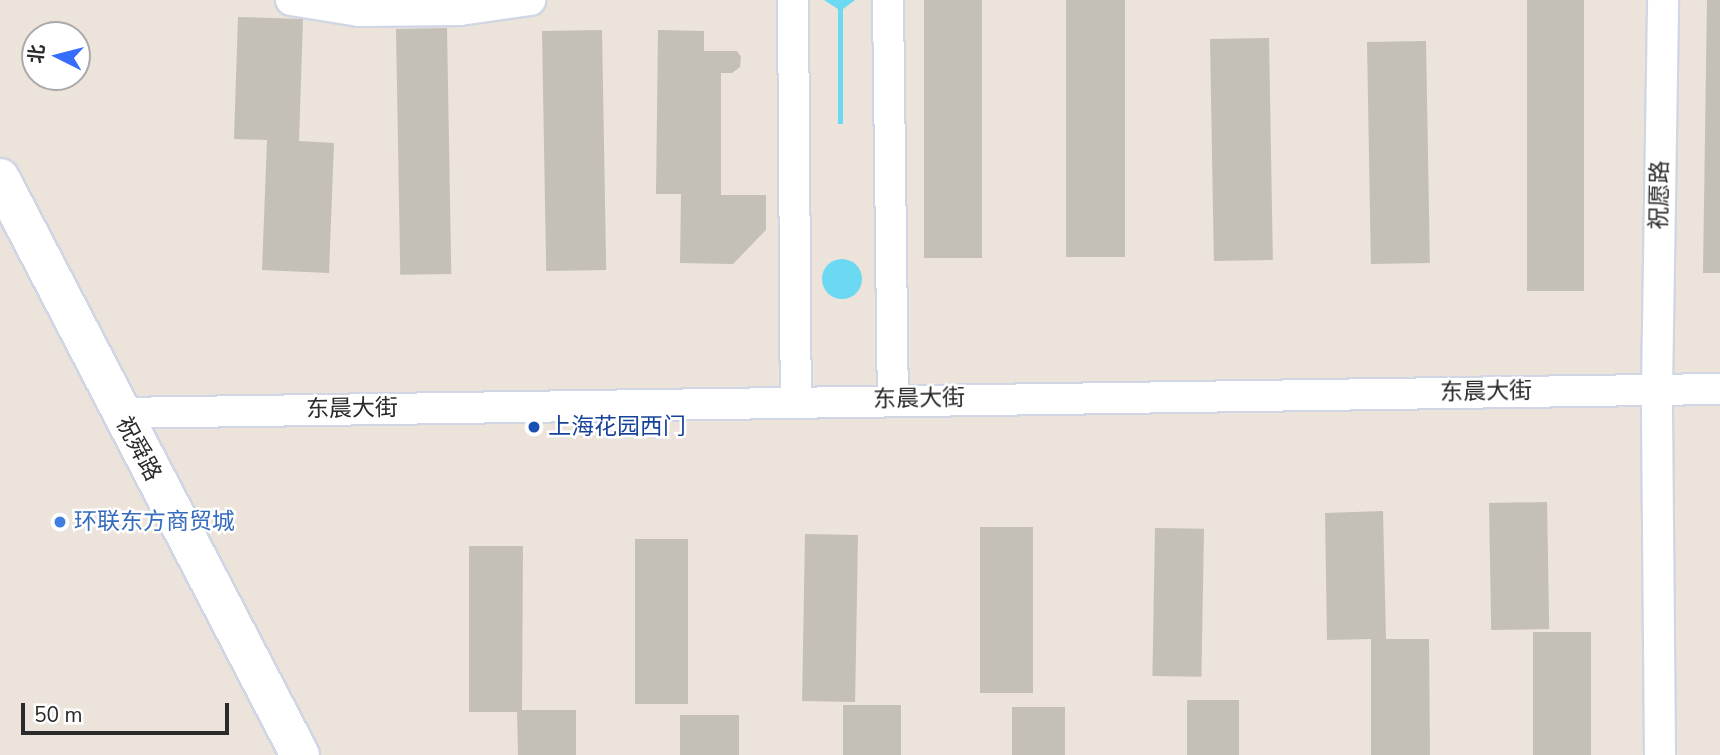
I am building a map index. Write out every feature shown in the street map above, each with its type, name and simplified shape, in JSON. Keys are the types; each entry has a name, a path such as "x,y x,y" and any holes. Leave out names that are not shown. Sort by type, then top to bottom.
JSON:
{"main road":[{"name":"祝舜路","path":"0,178 118,413 300,755"}],"street":[{"path":"291,0 359,10 460,10 530,0"},
{"path":"793,0 796,400"},
{"path":"888,0 892,399"},
{"name":"祝愿路","path":"1660,755 1657,390 1663,0"},
{"name":"东晨大街","path":"118,413 796,400 1720,389"}],"water":[{"path":"824,0 855,0 843,9 843,124 838,124 838,9"},
{"path":"842,259 850,260 856,265 861,271 861,287 856,293 850,298 842,299 834,298 828,293 823,287 822,279 823,271 828,265 834,260"}],"building":[{"path":"924,0 982,0 982,258 924,258"},
{"path":"1066,0 1125,0 1125,257 1066,257"},
{"path":"1527,0 1584,0 1584,291 1527,291"},
{"path":"1707,0 1720,0 1720,273 1703,273"},
{"path":"238,17 303,19 299,141 334,143 329,273 262,270 267,140 234,139"},
{"path":"447,28 451,274 400,275 396,29"},
{"path":"602,30 606,270 546,271 542,31"},
{"path":"658,30 704,31 704,51 737,51 741,57 740,67 732,73 721,73 721,195 766,195 766,230 733,264 680,263 681,194 656,194"},
{"path":"1269,38 1273,260 1214,261 1210,39"},
{"path":"1426,41 1430,263 1371,264 1367,42"},
{"path":"1547,502 1549,629 1491,630 1489,503"},
{"path":"1383,511 1386,639 1429,639 1430,755 1371,755 1371,639 1327,640 1325,513"},
{"path":"980,527 1033,527 1033,693 980,693"},
{"path":"1155,528 1204,529 1201,677 1152,676"},
{"path":"805,534 858,535 855,702 802,701"},
{"path":"635,539 688,539 688,704 635,704"},
{"path":"469,546 523,546 522,710 576,710 576,755 518,755 517,712 469,712"},
{"path":"1533,632 1591,632 1591,755 1533,755"},
{"path":"1187,700 1239,700 1239,755 1187,755"},
{"path":"843,705 901,705 901,755 843,755"},
{"path":"1012,707 1065,707 1065,755 1012,755"},
{"path":"680,715 739,715 739,755 680,755"}],"place":[{"name":"上海花园西门","path":"534,427"},
{"name":"环联东方商贸城","path":"60,522"}]}
